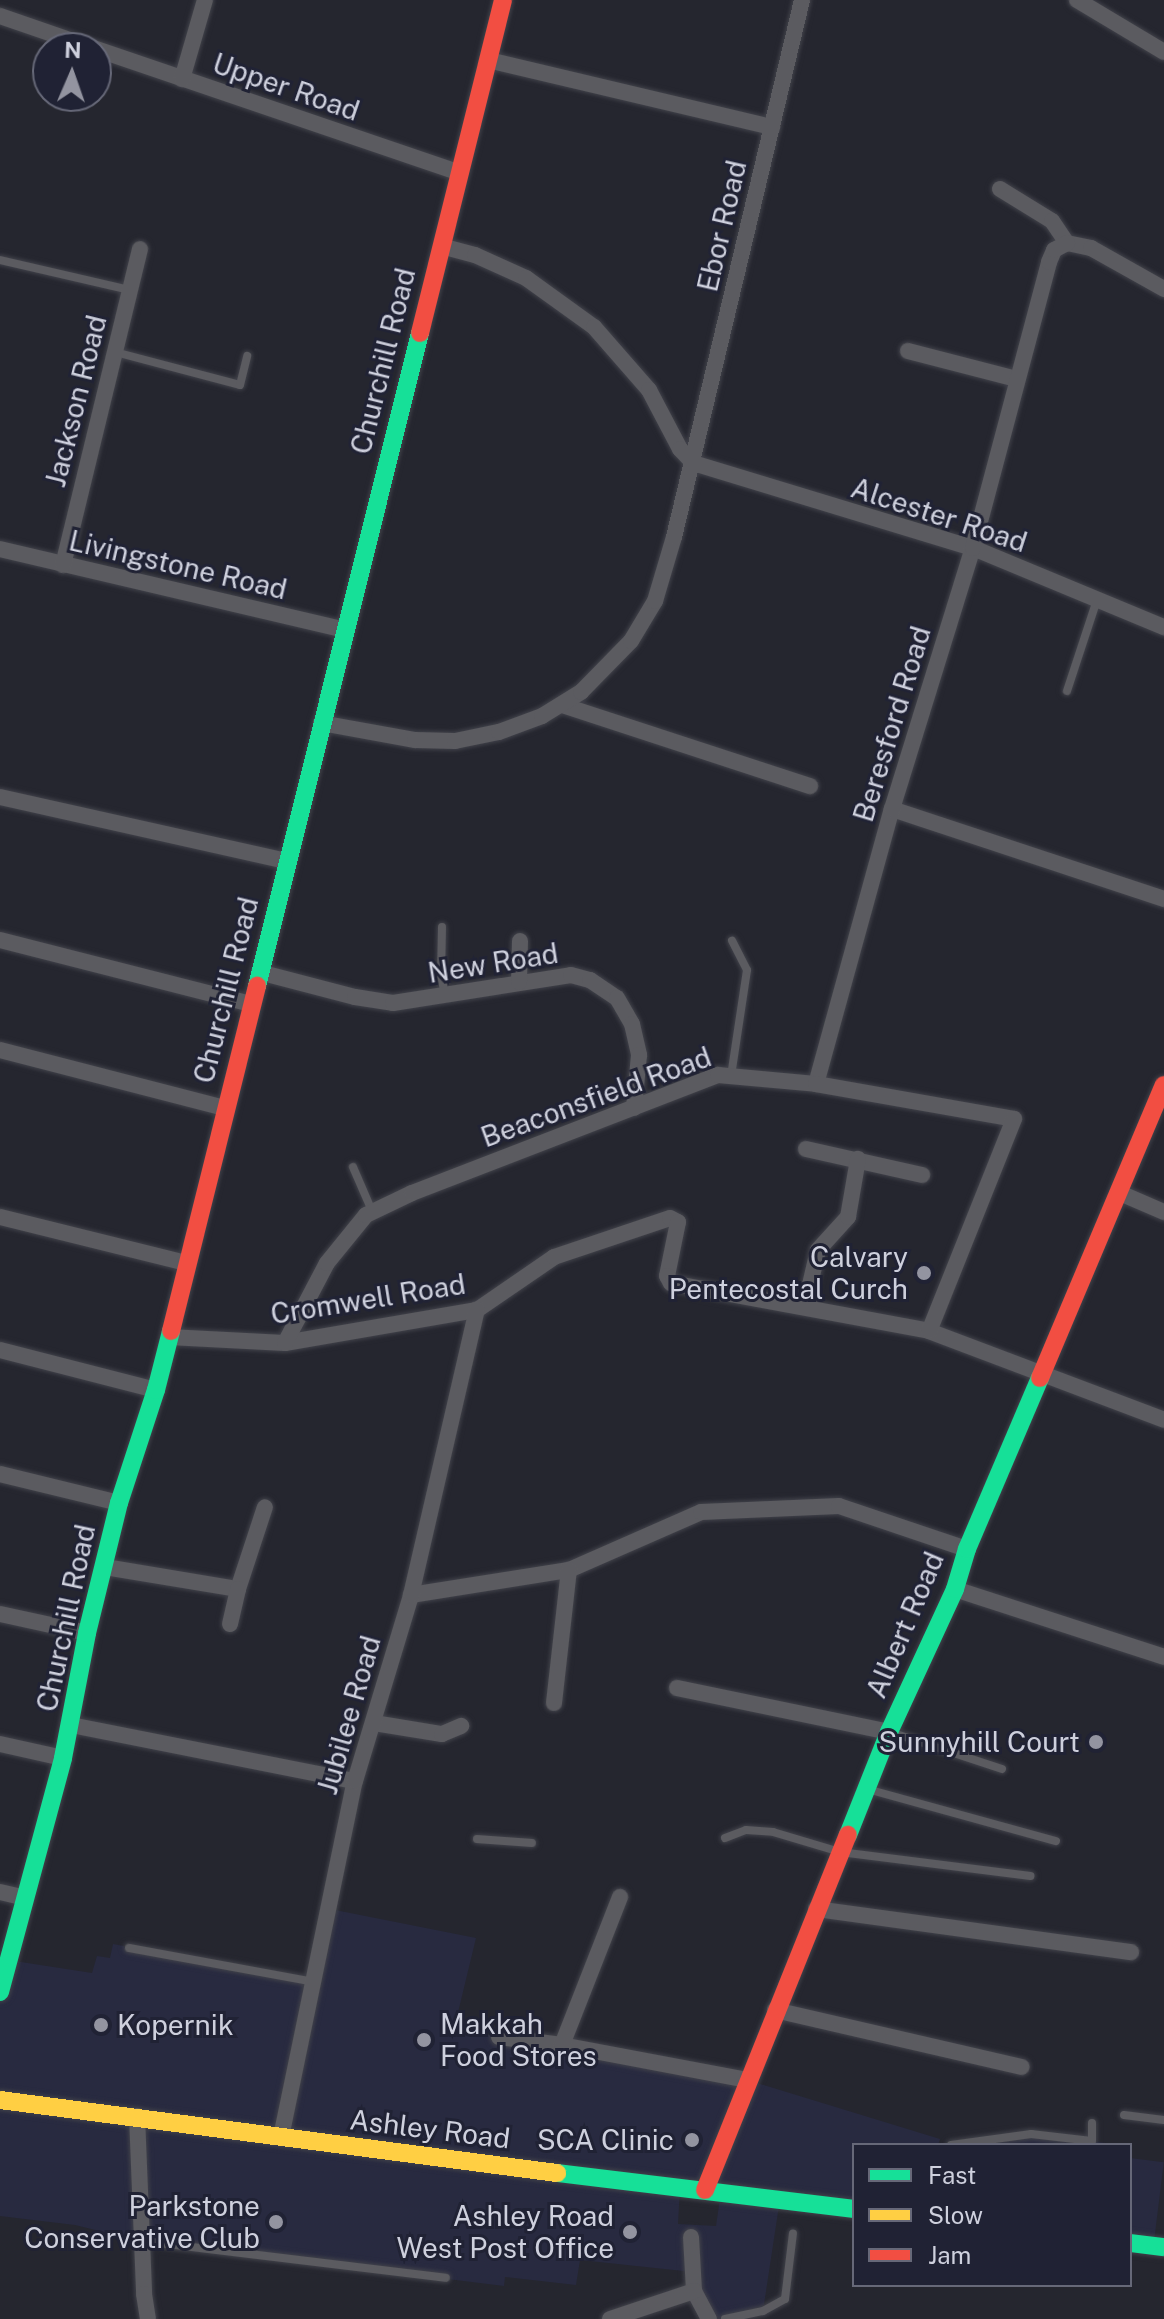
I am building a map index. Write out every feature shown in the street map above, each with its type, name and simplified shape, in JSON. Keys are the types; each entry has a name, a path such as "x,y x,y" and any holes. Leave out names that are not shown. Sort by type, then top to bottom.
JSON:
{"street":[{"path":"182,79 205,0"},
{"name":"Churchill Road","path":"0,1989 63,1758 87,1633 119,1503 156,1390 503,0"},
{"name":"Ebor Road","path":"321,723 403,738 455,741 499,732 562,705 599,676 644,621 665,571 693,463 802,0"},
{"path":"1077,0 1164,52"},
{"name":"Upper Road","path":"0,16 46,32"},
{"name":"Upper Road","path":"112,55 460,173"},
{"path":"488,60 772,127"},
{"path":"1000,189 1052,221 1067,243 1091,248 1164,289"},
{"name":"Beresford Road","path":"816,1084 892,809 973,548 1050,257 1058,246 1067,243"},
{"path":"441,246 475,255 526,278 594,327 649,390 680,449 693,463"},
{"name":"Jackson Road","path":"63,565 140,249"},
{"path":"908,351 1016,379"},
{"name":"Alcester Road","path":"693,463 973,548 1164,627"},
{"name":"Livingstone Road","path":"0,549 345,630"},
{"path":"562,705 810,786"},
{"path":"0,797 287,861"},
{"path":"892,809 1164,899"},
{"path":"0,940 251,1004"},
{"path":"519,982 520,941"},
{"name":"New Road","path":"259,972 355,997 393,1003 571,975 599,984 617,998 632,1024 638,1048 634,1108"},
{"path":"0,1050 225,1108"},
{"name":"Beaconsfield Road","path":"285,1343 327,1263 354,1226 372,1211 718,1075 816,1084 1014,1119 929,1331"},
{"name":"Albert Road","path":"705,2190 889,1732 955,1589 967,1549 1164,1085"},
{"path":"806,1149 922,1175"},
{"path":"805,1306 818,1250 848,1217 858,1159"},
{"path":"1120,1193 1164,1212"},
{"path":"0,1217 186,1263"},
{"name":"Cromwell Road","path":"169,1337 285,1343 477,1310 554,1257 670,1218 678,1222 667,1276 671,1283 929,1331 1164,1420"},
{"name":"Jubilee Road","path":"281,2137 355,1781 411,1595 477,1310"},
{"path":"0,1350 156,1390"},
{"path":"0,1474 119,1503"},
{"path":"411,1595 569,1570 701,1512 839,1506 967,1549"},
{"path":"230,1624 265,1507"},
{"path":"105,1567 238,1589"},
{"path":"554,1703 569,1570"},
{"path":"955,1589 1164,1657"},
{"path":"0,1614 87,1633"},
{"path":"677,1688 889,1732"},
{"path":"374,1723 442,1734 461,1726"},
{"path":"71,1725 355,1781"},
{"path":"0,1744 63,1758"},
{"path":"0,1892 25,1898"},
{"path":"562,2045 620,1897"},
{"path":"816,1909 1131,1952"},
{"path":"775,2010 1021,2067"},
{"path":"499,2037 562,2045 747,2080"},
{"name":"Ashley Road","path":"0,2100 852,2209"},
{"path":"137,2116 141,2241 148,2319"},
{"path":"691,2237 694,2291 709,2319"},
{"path":"1132,2243 1164,2247"},
{"path":"610,2319 694,2291"}],"lane":[{"path":"0,260 130,290"},
{"path":"115,352 240,385 247,356"},
{"path":"1067,691 1097,600"},
{"path":"442,927 441,975 445,996"},
{"path":"731,1076 747,970 732,941"},
{"path":"353,1167 372,1211"},
{"path":"889,1732 1002,1769"},
{"path":"866,1789 1056,1841"},
{"path":"725,1838 746,1830 773,1832 840,1852 1030,1876"},
{"path":"477,1839 532,1843"},
{"path":"129,1948 315,1982"},
{"path":"1124,2115 1164,2120"},
{"path":"966,2143 1031,2134 1092,2141 1092,2123"},
{"path":"725,2319 763,2311 785,2299 793,2233"},
{"path":"141,2241 446,2278"}],"shaded area":[{"path":"330,1909 476,1938 454,2029 747,2080 940,2139 939,2143 852,2143 852,2209 780,2199 763,2311 725,2319 709,2319 693,2272 580,2260 576,2285 505,2277 504,2286 141,2241 75,2225 0,2216 0,1992 8,1960 92,1973 97,1956 110,1958 113,1944 315,1982","holes":["680,2187 721,2192 716,2226 678,2224"]},
{"path":"1031,2134 1105,2143 966,2143"},
{"path":"1132,2158 1164,2162 1153,2247 1132,2244"}],"traffic: fast":[{"path":"257,986 420,333"},
{"path":"0,1992 63,1758 87,1633 119,1503 156,1390 171,1331"},
{"path":"848,1835 889,1732 955,1589 967,1549 1040,1378"},
{"path":"557,2173 852,2209"},
{"path":"1132,2243 1164,2247"}],"traffic: slow":[{"path":"0,2100 557,2173"}],"traffic: jam":[{"path":"420,333 503,0"},
{"path":"171,1331 257,986"},
{"path":"1040,1378 1164,1085"},
{"path":"705,2190 848,1835"}],"place":[{"name":"Calvary Pentecostal Curch","path":"924,1273"},
{"name":"Sunnyhill Court","path":"1096,1742"},
{"name":"Kopernik","path":"101,2025"},
{"name":"Makkah Food Stores","path":"424,2040"},
{"name":"SCA Clinic","path":"692,2140"},
{"name":"Parkstone Conservative Club","path":"276,2222"},
{"name":"Ashley Road West Post Office","path":"630,2232"}]}
